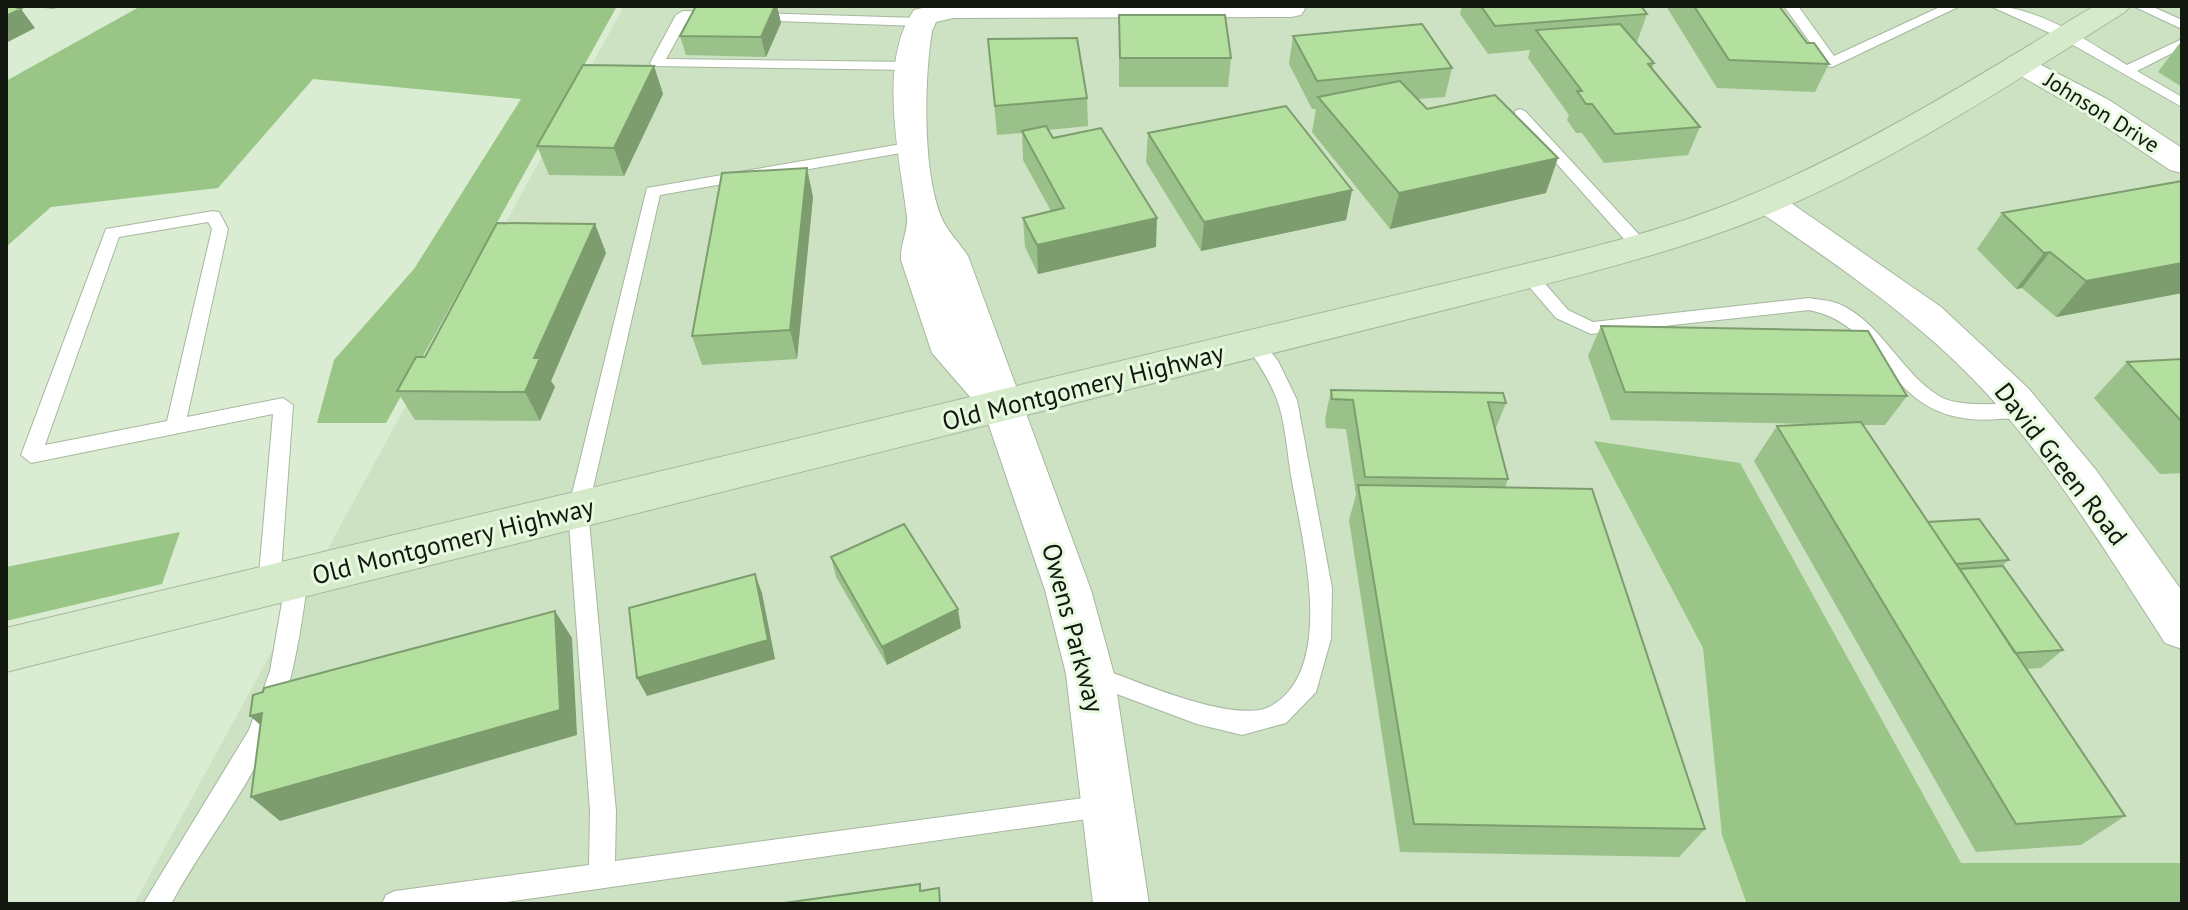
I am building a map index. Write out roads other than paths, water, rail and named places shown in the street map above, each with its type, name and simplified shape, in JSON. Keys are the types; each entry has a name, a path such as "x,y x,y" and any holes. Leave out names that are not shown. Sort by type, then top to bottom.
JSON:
{"street":[{"name":"Old Montgomery Highway","path":"6,650 1002,407 1639,245 1766,201 1862,157 2115,6"},
{"path":"1002,407 951,353 919,260 918,247 925,220 910,131 913,66 929,13 1099,8 1294,8"},
{"name":"Johnson Drive","path":"2020,63 2098,107 2182,163"},
{"name":"David Green Road","path":"1766,201 1933,319 2024,410 2114,529 2182,629"},
{"name":"Owens Parkway","path":"1002,407 1068,590 1090,674 1121,904"}],"lane":[{"path":"1791,6 1832,63 1953,6"},
{"path":"1997,6 2066,35 2182,103"},
{"path":"2140,6 2182,25"},
{"path":"913,66 657,63 683,15 929,13"},
{"path":"2127,70 2182,43"},
{"path":"1520,114 1639,245"},
{"path":"602,876 603,811 578,510 653,191 913,147"},
{"path":"156,904 255,742 285,661 283,405 175,427 31,455 112,233 213,216 220,229 175,427"},
{"path":"1528,275 1562,314 1591,328 1809,304 1834,309 1853,324 1899,374 1930,399 1957,411 2024,410"},
{"path":"1090,674 1197,713 1242,724 1278,715 1308,685 1320,639 1321,588 1287,400 1271,366 1255,344"},
{"path":"395,904 1110,806"}]}
